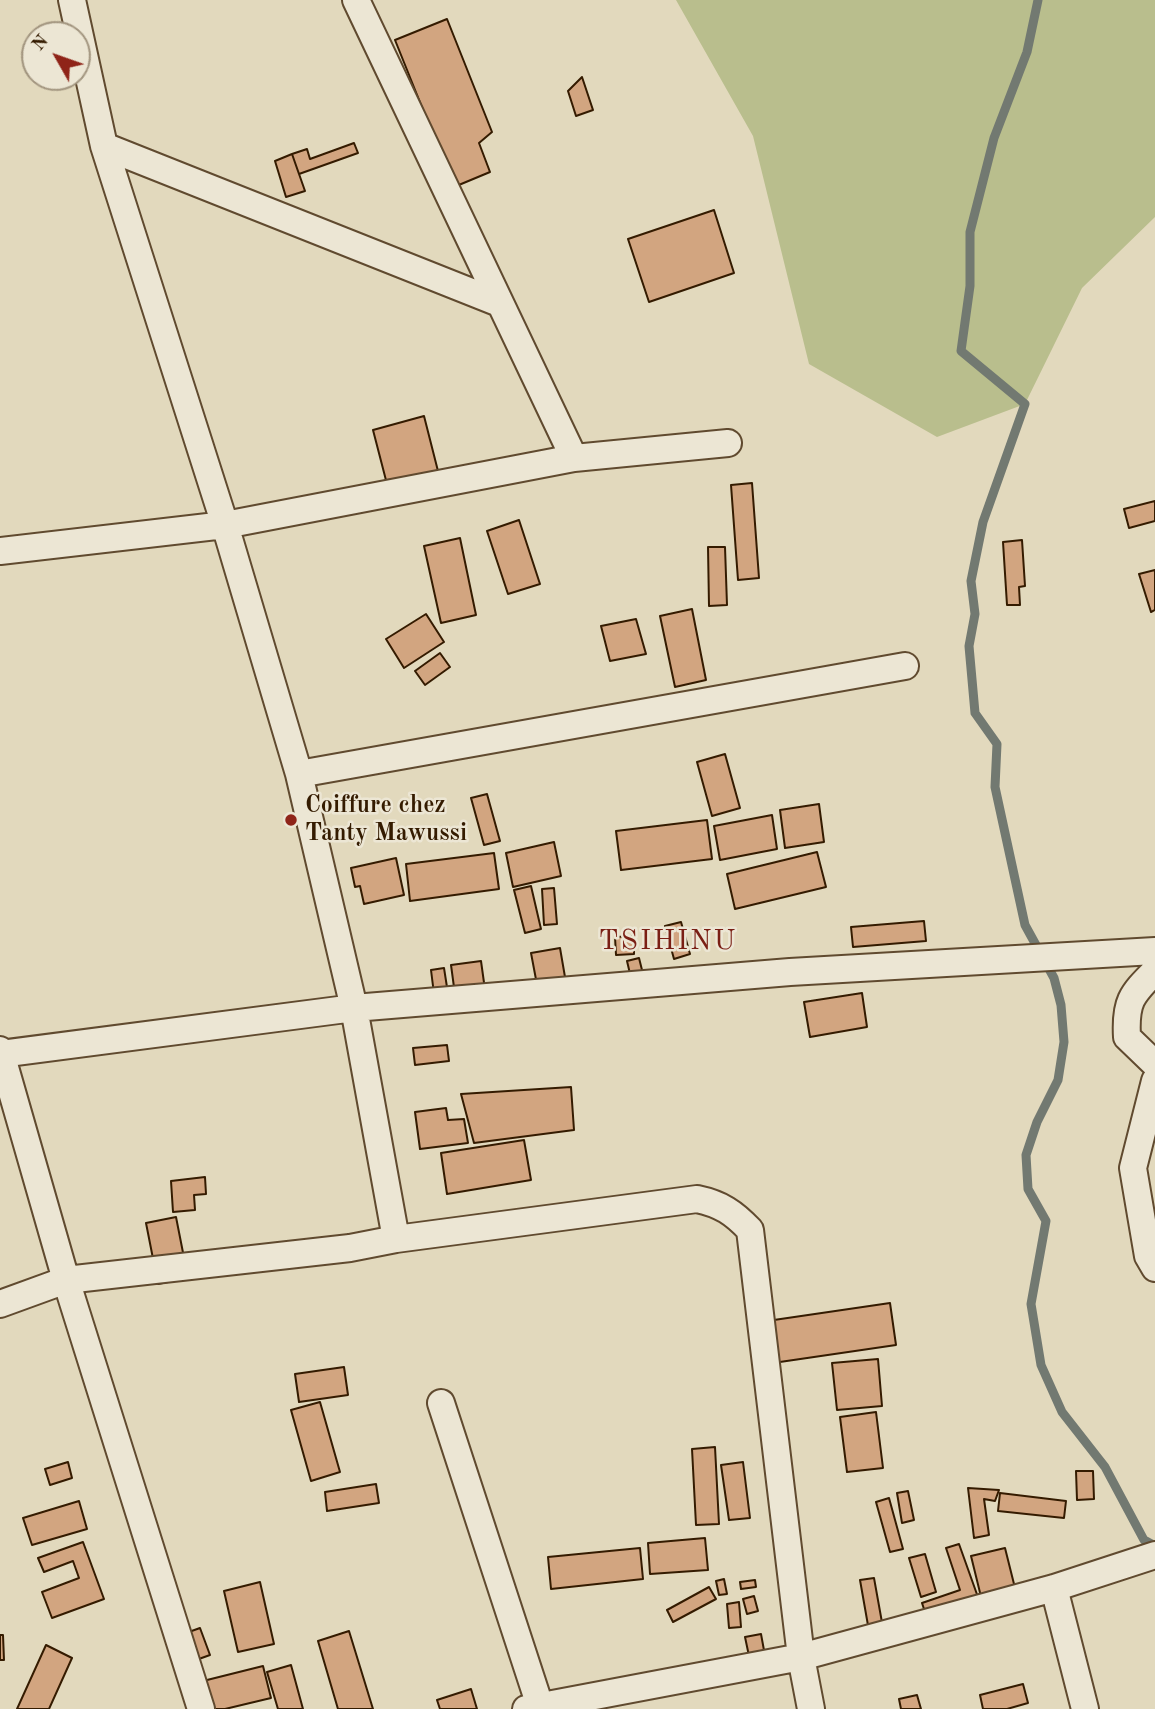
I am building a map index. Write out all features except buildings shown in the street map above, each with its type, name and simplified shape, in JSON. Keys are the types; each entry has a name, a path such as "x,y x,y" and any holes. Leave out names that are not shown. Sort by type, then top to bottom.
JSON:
{"street":[{"path":"72,0 104,146 225,525 299,774 354,1008 396,1239"},
{"path":"356,0 574,458"},
{"path":"104,146 499,303"},
{"path":"0,551 225,525 574,458 728,443"},
{"path":"299,774 905,666"},
{"path":"201,1709 66,1280 1,1053 354,1008 790,972 1155,951"},
{"path":"1155,971 1131,995 1126,1015 1127,1037 1155,1064"},
{"path":"1155,1081 1133,1168 1148,1256 1155,1268"},
{"path":"0,1304 66,1280 350,1248 396,1239 698,1199 718,1203 735,1214 750,1230 802,1657 811,1709"},
{"path":"441,1404 536,1708 802,1657 1054,1588 1155,1555"},
{"path":"1054,1588 1085,1709"}],"green space":[{"path":"676,0 1155,0 1155,217 1082,288 1025,404 937,437 809,364 753,136"}],"waterway":[{"path":"1038,0 1027,52 994,138 970,232 970,286 961,351 1025,404 983,522 971,581 975,614 969,646 975,713 997,744 995,787 1025,925 1054,978 1061,1005 1064,1042 1058,1080 1037,1122 1026,1155 1028,1189 1046,1221 1031,1304 1041,1365 1062,1412 1105,1467 1144,1540 1155,1546"}],"place":[{"name":"Coiffure chez Tanty Mawussi","path":"291,820"}],"district":[{"name":"TSIHINU","path":"668,942"}]}
